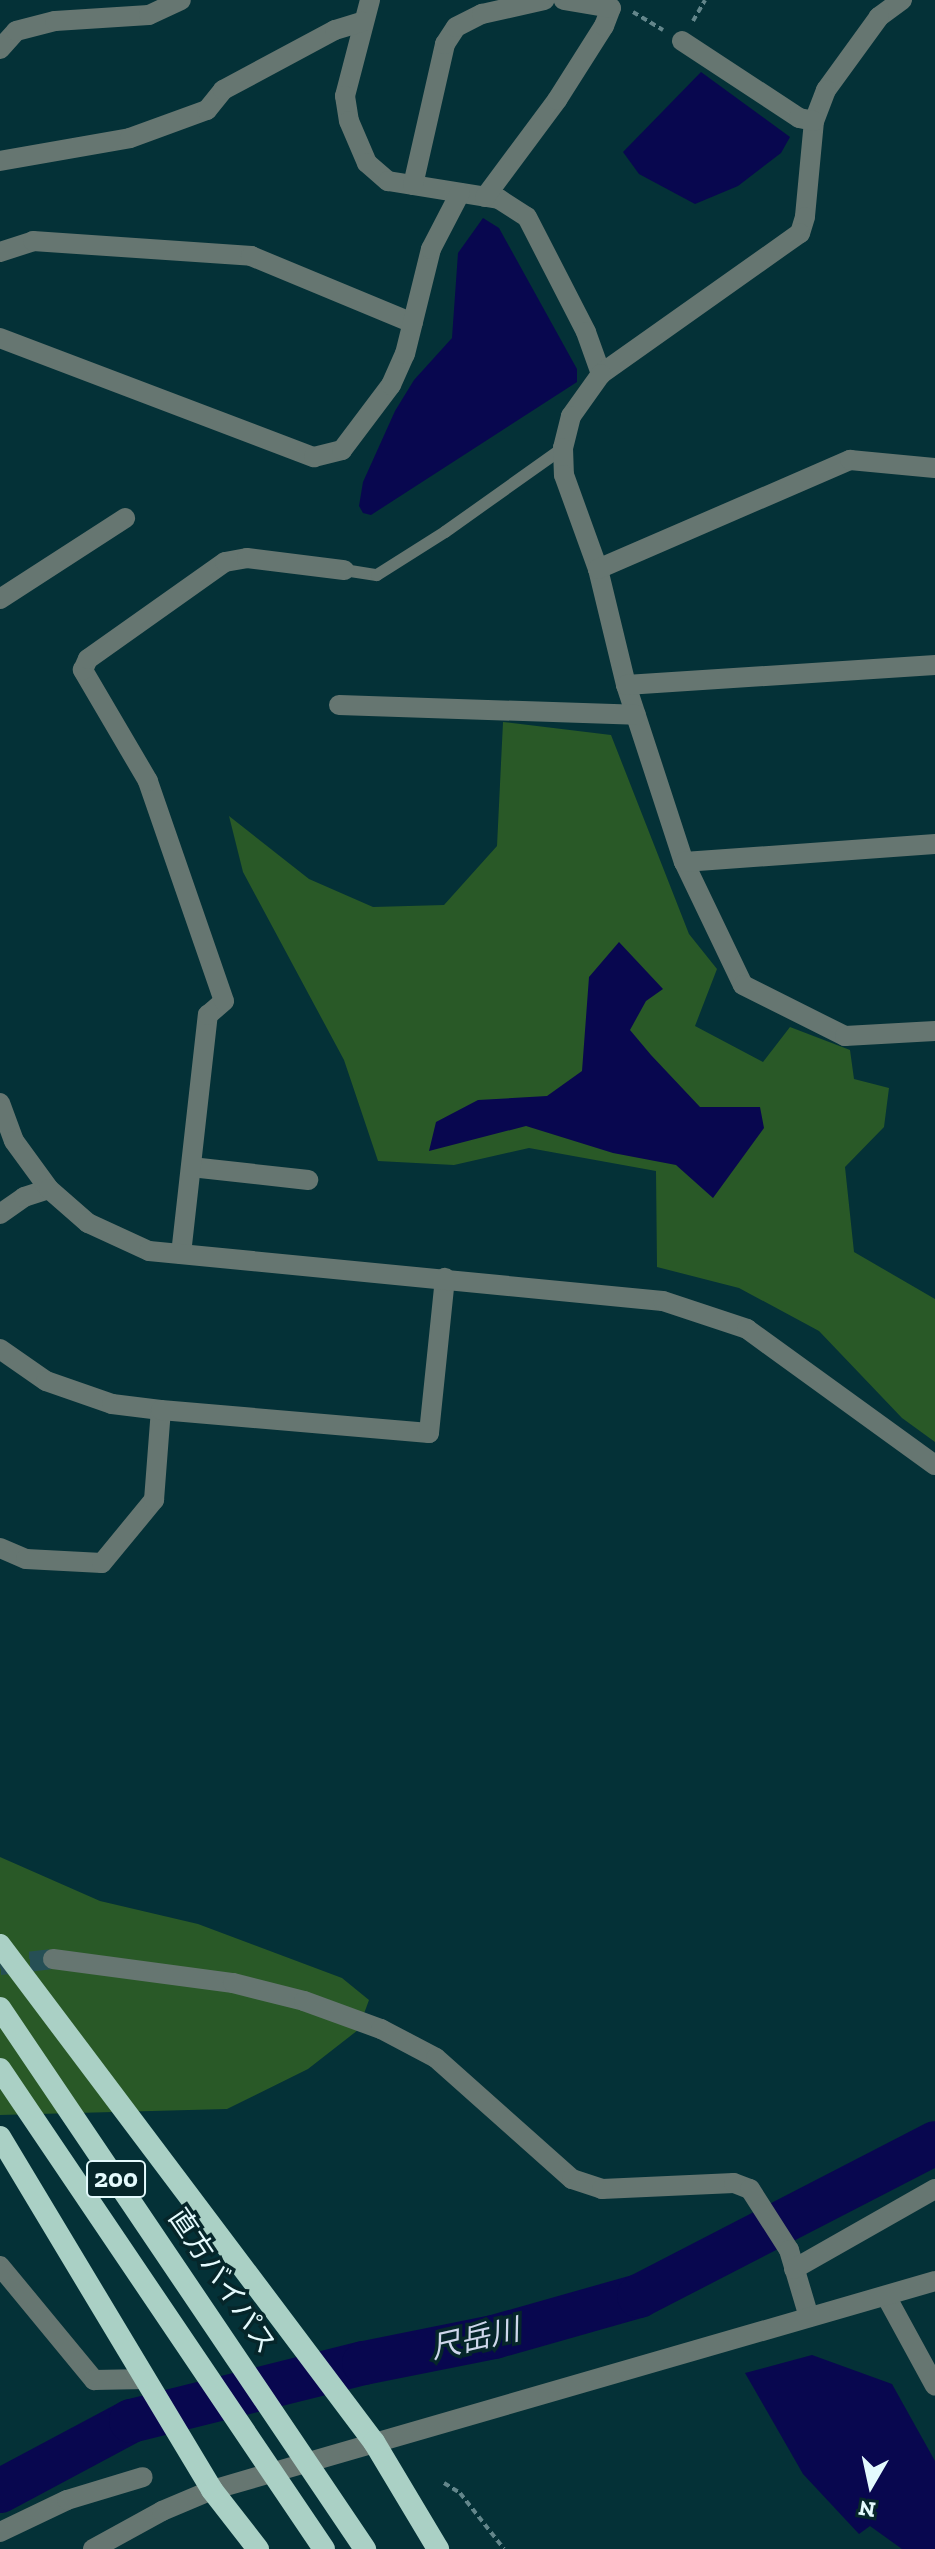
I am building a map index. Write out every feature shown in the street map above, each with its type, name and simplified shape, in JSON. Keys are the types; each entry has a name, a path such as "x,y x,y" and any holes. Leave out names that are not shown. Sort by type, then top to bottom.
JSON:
{"highway":[{"path":"0,1945 374,2442 438,2549"},
{"name":"直方バイパス","path":"0,2008 233,2349 365,2549"},
{"name":"200","path":"0,2069 324,2549"},
{"path":"0,2137 212,2490 258,2549"}],"street":[{"path":"0,49 16,31 42,24 149,15 181,0"},
{"path":"370,0 345,96 349,121 367,163 388,181 499,199 527,217 586,332 601,374"},
{"path":"413,185 445,44 456,27 482,14 544,0"},
{"path":"485,197 557,100 604,26 611,8 564,0"},
{"path":"902,0 879,17 826,90 814,121 805,217 800,233 601,374 571,416 563,448 564,475 598,569 626,685 684,862 743,985 845,1036 935,1031"},
{"path":"0,161 130,138 207,110 223,90 335,30 362,22"},
{"path":"682,41 799,118 814,121"},
{"path":"0,338 314,457 342,450 391,385 405,354 431,249 460,193"},
{"path":"0,252 33,241 251,256 413,323"},
{"path":"598,569 850,460 935,468"},
{"path":"0,599 125,518"},
{"path":"181,1254 208,1015 224,1001 148,781 83,670 88,659 225,562 247,558 344,570"},
{"path":"626,685 935,665"},
{"path":"339,705 636,715"},
{"path":"684,862 935,844"},
{"path":"0,1103 14,1141 49,1189 88,1223 149,1251 663,1301 747,1329 935,1465"},
{"path":"191,1167 308,1180"},
{"path":"0,1214 24,1197 49,1189"},
{"path":"0,1349 46,1381 112,1404 429,1433 445,1278"},
{"path":"0,1548 26,1559 102,1563 154,1500 161,1410"},
{"path":"53,1959 119,1965 233,1983 304,2001 381,2029 436,2058 572,2179 602,2189 734,2183 750,2189 789,2250 809,2317"},
{"path":"794,2269 935,2189"},
{"path":"0,2266 94,2380 146,2379"},
{"path":"93,2549 162,2511 212,2490 935,2281"},
{"path":"886,2296 935,2386"},
{"path":"0,2532 67,2500 143,2477"}],"lane":[{"path":"344,570 377,575 445,532 563,448"}],"path":[{"path":"611,8 626,8 682,41"},
{"path":"444,2483 460,2493 504,2549"}],"green space":[{"path":"503,722 611,735 689,934 717,969 695,1026 763,1062 790,1027 850,1050 854,1079 889,1088 884,1127 845,1167 854,1252 935,1299 935,1442 902,1418 819,1331 739,1288 657,1267 656,1171 529,1148 454,1165 378,1161 344,1060 243,872 229,816 309,879 373,907 444,905 497,846"},
{"path":"0,1857 100,1901 198,1924 342,1978 369,2000 358,2030 308,2069 227,2109 0,2115"}],"shaded area":[{"path":"701,72 790,137 781,153 738,186 695,204 639,174 623,152"},
{"path":"483,218 499,228 577,369 577,382 371,515 363,513 359,506 363,482 395,411 414,380 452,338 458,253"},
{"path":"619,942 663,989 646,1001 630,1030 651,1055 700,1107 760,1107 764,1128 713,1198 676,1165 613,1153 526,1126 429,1151 436,1122 478,1100 547,1096 582,1071 589,977"},
{"path":"812,2355 892,2384 935,2461 935,2549 902,2549 870,2526 859,2534 803,2474 745,2373"}],"waterway":[{"name":"尺岳川","path":"0,2491 131,2421 364,2363 494,2337 639,2296 935,2143"}],"tunnel":[{"path":"0,1965 53,1959"}]}
